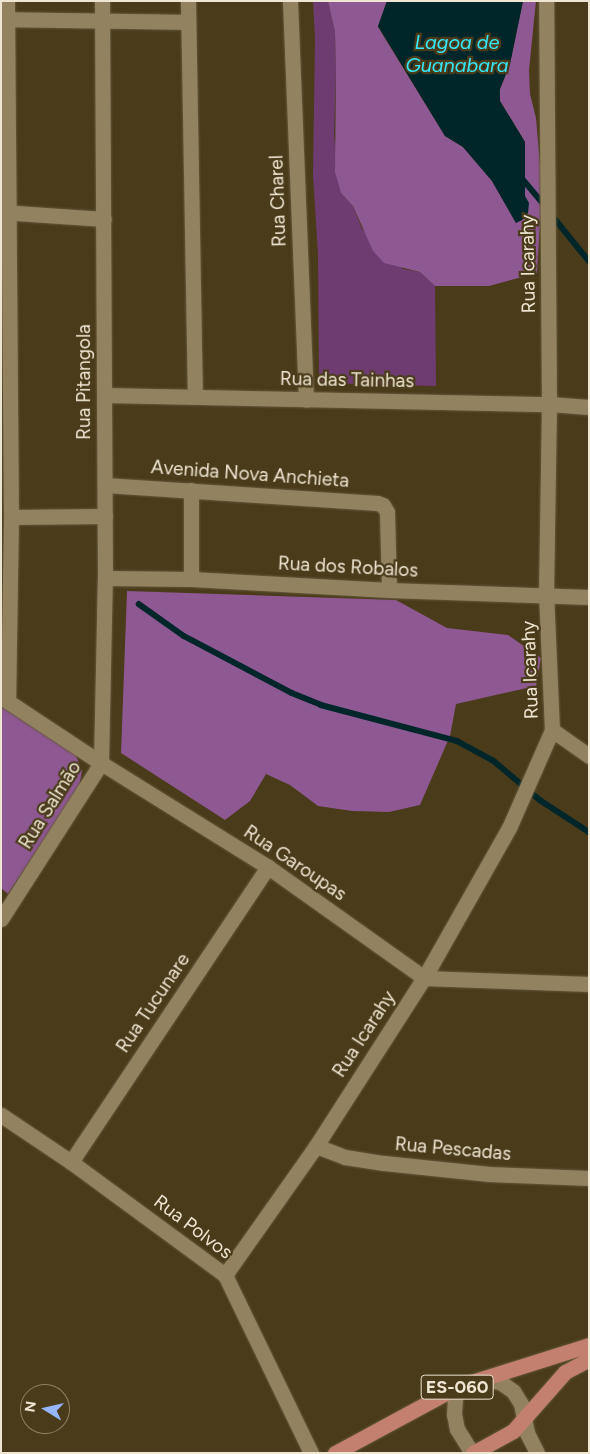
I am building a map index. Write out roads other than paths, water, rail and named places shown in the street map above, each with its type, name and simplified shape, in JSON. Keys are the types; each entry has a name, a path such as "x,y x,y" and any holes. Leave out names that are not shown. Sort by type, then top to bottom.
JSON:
{"main road":[{"name":"ES-060","path":"335,1453 459,1386 589,1346"},
{"path":"473,1453 513,1431 566,1372 589,1359"}],"street":[{"path":"4,699 11,517 5,212 4,19 7,1"},
{"name":"Rua Pitangola","path":"101,763 105,578 102,1"},
{"path":"188,1 196,397"},
{"name":"Rua Charel","path":"290,1 306,400"},
{"name":"Rua Icarahy","path":"225,1275 316,1146 424,978 509,828 552,730 546,595 549,404 546,1"},
{"path":"4,19 188,22"},
{"path":"5,212 104,219"},
{"name":"Rua das Tainhas","path":"104,395 549,404 589,407"},
{"name":"Avenida Nova Anchieta","path":"105,486 191,490 377,503 383,505 387,512 389,590"},
{"path":"191,490 191,579"},
{"path":"11,517 105,516"},
{"name":"Rua dos Robalos","path":"105,578 191,579 389,590 589,597"},
{"name":"Rua Garoupas","path":"4,699 101,763 268,866 424,978"},
{"path":"552,730 589,756"},
{"name":"Rua Salmão","path":"1,919 101,763"},
{"name":"Rua Tucunare","path":"70,1162 268,866"},
{"path":"424,978 589,984"},
{"name":"Rua Polvos","path":"1,1115 70,1162 225,1275 311,1453"},
{"name":"Rua Pescadas","path":"316,1146 345,1156 384,1163 489,1174 589,1178"},
{"path":"484,1379 500,1382 513,1391 521,1404 527,1433 537,1452"},
{"path":"459,1386 454,1414 457,1429 473,1453"}],"water":[{"name":"Lagoa de Guanabara","path":"387,1 523,1 510,64 500,89 500,101 525,142 525,196 529,203 528,213 522,220 516,223 492,181 463,147 445,136 378,26"}],"waterway":[{"path":"521,177 544,204"},
{"path":"551,214 589,261"},
{"path":"139,604 184,636 292,693 321,705 457,741 494,761 540,800 589,832"}]}
